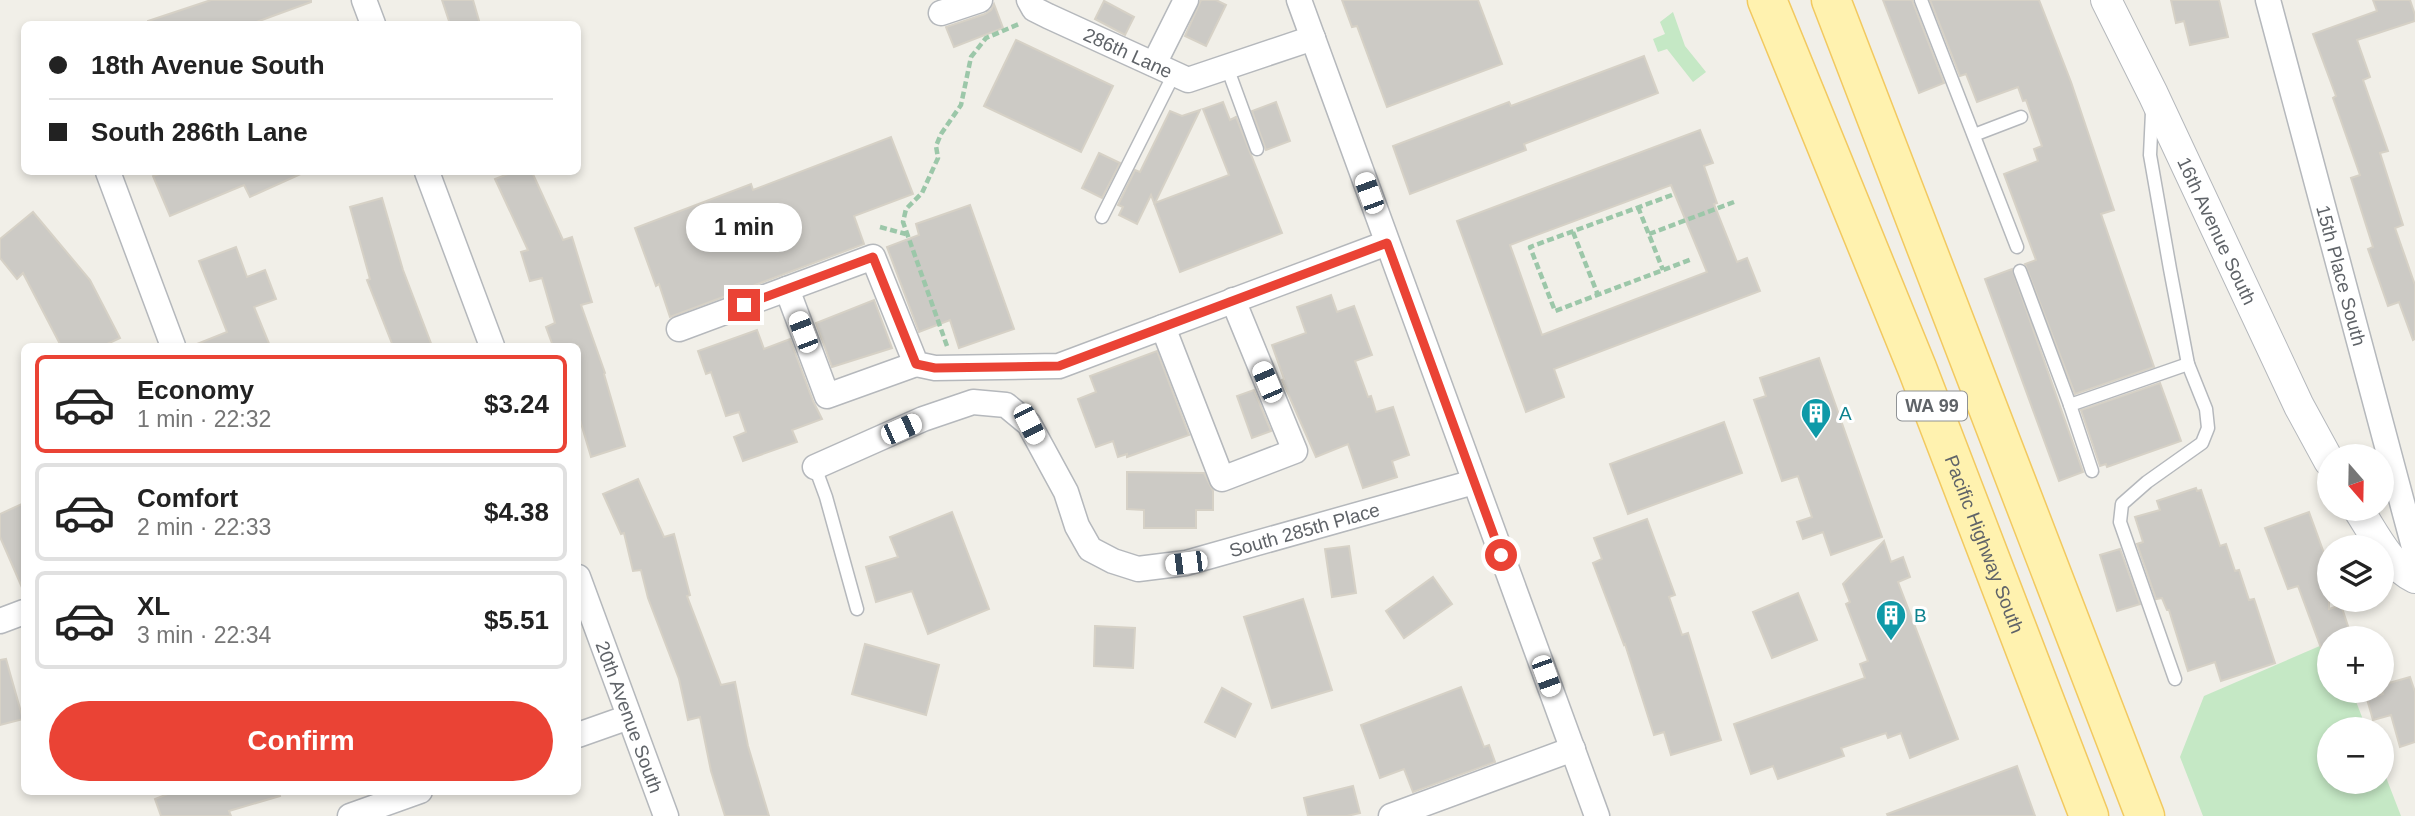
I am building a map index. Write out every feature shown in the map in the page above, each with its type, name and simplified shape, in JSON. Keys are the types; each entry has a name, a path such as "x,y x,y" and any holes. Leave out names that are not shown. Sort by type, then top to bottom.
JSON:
{"main road":[{"name":"Pacific Highway South","path":"1767,0 1917,368 2089,816"},
{"name":"WA 99","path":"1831,0 2145,816"}],"street":[{"path":"364,0 372,21"},
{"path":"941,13 980,0"},
{"path":"1164,69 1186,0"},
{"path":"1299,0 1597,816"},
{"name":"16th Avenue South","path":"2106,0 2153,94 2299,407 2320,444"},
{"name":"15th Place South","path":"2268,0 2415,551"},
{"name":"286th Lane","path":"1026,11 1034,9 1188,80 1312,38"},
{"path":"109,175 172,343"},
{"path":"428,175 491,343"},
{"path":"787,289 827,396 916,364 935,368 1059,366 1387,243"},
{"path":"679,329 873,257 916,364"},
{"path":"1163,327 1222,480 1295,451 1233,300"},
{"name":"South 285th Place","path":"815,467 922,419 973,402 1006,404 1029,424 1066,492 1077,526 1090,549 1113,561 1138,569 1186,563 1474,482"},
{"path":"2367,522 2395,564 2415,578"},
{"name":"20th Avenue South","path":"581,585 666,816"},
{"path":"0,621 21,613"},
{"path":"581,734 629,716"},
{"path":"1391,816 1573,749"},
{"path":"350,816 410,795"}],"lane":[{"path":"1921,0 2017,247"},
{"path":"1227,67 1257,149"},
{"path":"1102,217 1164,69"},
{"path":"2153,94 2150,155 2188,364 2206,409 2208,428 2202,443 2147,482 2122,504 2120,522 2175,679"},
{"path":"1974,135 2021,117"},
{"path":"2020,271 2092,471"},
{"path":"2070,405 2188,364"},
{"path":"815,467 826,497 856,609"}],"path":[{"path":"948,349 903,222 906,209 922,193 937,158 936,146 961,105 971,57 986,38 1026,11"},
{"path":"1672,195 1530,247 1555,312 1692,259"},
{"path":"1649,234 1734,202"},
{"path":"1639,207 1663,270"},
{"path":"880,227 907,234"},
{"path":"1573,232 1598,295"}],"green space":[{"path":"1673,12 1685,46 1706,72 1693,82 1667,49 1658,52 1653,39 1665,34 1660,22"},
{"path":"2317,647 2317,703 2357,703 2362,717 2317,717 2317,794 2392,794 2401,816 2203,816 2180,757 2204,696"}],"building":[{"path":"211,0 311,0 259,21 148,21"},
{"path":"442,0 473,0 479,21 449,21"},
{"path":"1201,0 1216,0 1226,5 1206,46 1185,36"},
{"path":"1342,0 1478,0 1502,64 1387,107 1357,26 1352,27"},
{"path":"1883,0 1912,0 1944,83 1919,93"},
{"path":"1930,0 2039,0 2071,82 2114,210 2101,214 2154,367 2075,394 2025,264 2036,260 2004,174 2038,161 2034,149 2042,146 2026,100 2023,101 2018,87 1977,102 1966,74 1960,76"},
{"path":"2171,0 2219,0 2228,37 2190,45 2184,21 2176,23"},
{"path":"2373,0 2410,0 2415,15 2415,21 2357,40 2370,77 2363,80 2388,151 2380,153 2403,225 2395,228 2415,285 2413,340 2399,302 2388,306 2368,249 2373,247 2351,178 2360,175 2333,98 2336,96 2313,34 2377,11"},
{"path":"1104,1 1134,17 1125,35 1095,19"},
{"path":"994,4 1003,28 954,47 946,27 985,14"},
{"path":"1016,40 1113,86 1081,152 984,106"},
{"path":"1644,56 1658,93 1524,144 1526,150 1410,194 1393,146 1509,102 1511,106"},
{"path":"1223,102 1230,120 1236,117 1282,233 1180,272 1151,195 1137,224 1119,215 1123,207 1118,205 1135,170 1140,172 1170,111 1182,116 1200,110 1155,203 1229,175 1203,109"},
{"path":"1276,102 1290,141 1266,150 1252,111"},
{"path":"1700,130 1713,163 1704,166 1717,203 1714,204 1737,262 1747,258 1760,291 1554,369 1564,397 1526,412 1457,221","holes":["1671,185 1707,272 1542,335 1510,245"]},
{"path":"891,137 913,194 854,216 864,244 670,317 635,228 751,184 753,190"},
{"path":"1099,153 1120,163 1102,198 1082,188"},
{"path":"298,175 250,197 244,185 170,216 153,176"},
{"path":"505,175 533,175 563,240 572,237 592,302 581,305 605,373 625,446 591,457 581,423 581,343 552,343 546,327 555,323 542,278 530,281 521,252 528,250 495,179"},
{"path":"382,198 403,270 431,343 392,343 367,280 370,279 350,207"},
{"path":"970,205 1014,329 959,348 950,320 919,332 887,247 919,235 916,224"},
{"path":"33,212 90,280 120,338 109,343 59,343 23,273 17,279 0,258 0,239"},
{"path":"236,247 247,277 265,270 276,299 254,307 269,343 200,343 227,332 199,261"},
{"path":"2012,269 2083,472 2059,481 1985,279"},
{"path":"1331,295 1337,312 1354,306 1372,355 1355,361 1368,397 1371,396 1376,412 1393,407 1409,455 1392,461 1397,477 1363,488 1348,444 1316,457 1282,380 1284,379 1272,345 1306,333 1297,307"},
{"path":"874,300 892,348 832,367 816,323"},
{"path":"757,330 764,349 790,339 822,419 792,430 797,442 743,461 734,437 746,432 739,412 726,416 711,372 706,374 698,351"},
{"path":"1157,351 1189,435 1127,457 1127,454 1118,457 1113,441 1096,447 1078,399 1096,392 1090,376"},
{"name":"A","path":"1819,358 1882,537 1831,555 1823,532 1803,539 1797,522 1812,517 1798,476 1782,481 1754,400 1766,396 1760,378"},
{"path":"2160,383 2181,441 2107,467 2106,464 2100,466 2081,410"},
{"path":"1254,390 1271,431 1252,438 1237,396"},
{"path":"1724,422 1742,473 1628,514 1610,464"},
{"path":"1127,472 1204,473 1213,491 1213,510 1196,510 1196,528 1144,528 1144,510 1127,509"},
{"path":"638,479 664,537 674,534 690,595 687,596 721,685 735,682 748,746 769,816 725,816 711,771 700,717 688,720 679,679 648,598 641,570 633,571 624,533 621,534 603,494"},
{"path":"2196,488 2197,491 2201,490 2220,546 2226,544 2235,571 2239,570 2249,600 2254,599 2275,663 2221,681 2215,662 2188,671 2169,610 2162,598 2156,599 2137,544 2143,542 2135,517 2160,510 2157,501"},
{"path":"21,504 21,585 0,537 0,514"},
{"path":"952,512 989,609 928,634 912,591 876,602 866,567 898,557 890,537"},
{"path":"2309,512 2317,535 2317,612 2343,612 2348,626 2317,626 2317,637 2298,586 2288,589 2265,528"},
{"path":"1647,519 1675,595 1669,597 1682,635 1688,633 1721,740 1671,755 1664,732 1654,735 1625,644 1593,563 1602,559 1594,538"},
{"path":"1884,541 1891,562 1903,557 1910,577 1898,582 1958,739 1910,758 1901,733 1888,738 1886,733 1841,748 1844,756 1778,779 1773,766 1751,774 1734,724 1865,678 1860,664 1868,661 1846,604 1850,602 1843,584"},
{"path":"1349,546 1356,593 1332,597 1325,549"},
{"path":"2120,549 2140,604 2117,611 2100,555"},
{"path":"1433,577 1452,604 1404,638 1386,611"},
{"path":"1798,593 1817,640 1772,658 1753,612"},
{"path":"1303,599 1332,690 1272,708 1244,617"},
{"path":"1095,626 1135,628 1133,668 1094,666"},
{"path":"865,644 939,665 926,715 852,694"},
{"path":"6,659 21,720 0,725 0,660"},
{"path":"2410,677 2415,692 2415,742 2400,747 2394,717 2372,717 2368,703 2394,703 2394,682"},
{"path":"1461,687 1484,747 1489,745 1495,762 1413,792 1404,769 1380,778 1361,725"},
{"path":"1222,688 1251,704 1235,737 1205,722"},
{"path":"2017,766 2035,816 1887,814"},
{"path":"1353,786 1360,813 1347,816 1308,816 1304,798"},
{"path":"165,795 280,796 229,811 231,816 161,816 155,799"}],"place":[{"name":"A","path":"1816,440"},
{"name":"B","path":"1891,642"}],"route":[{"path":"744,305 873,257 916,364 935,368 1059,366 1387,243 1501,555"}]}
